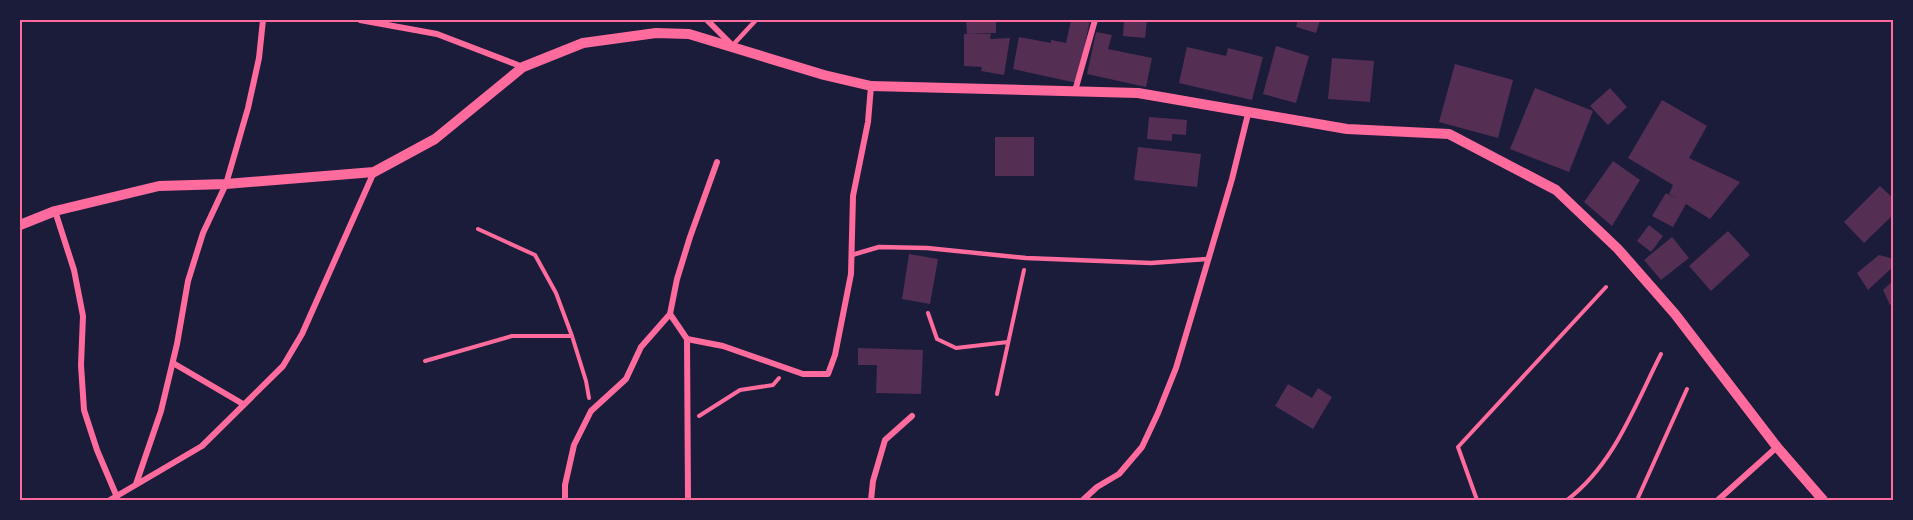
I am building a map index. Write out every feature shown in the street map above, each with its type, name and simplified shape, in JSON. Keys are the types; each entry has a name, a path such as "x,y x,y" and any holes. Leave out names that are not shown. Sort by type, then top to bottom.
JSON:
{"street":[{"path":"135,484 161,411 173,363 188,281 203,233 226,184 248,108 259,58 263,20"},
{"path":"360,20 437,34 523,67"},
{"path":"707,20 732,45"},
{"path":"1075,92 1095,20"},
{"path":"20,225 55,211 159,186 226,184 374,172 435,139 523,67 583,43 656,33 689,34 732,45 824,75 871,86 1138,93 1248,114 1347,129 1449,134 1556,190 1618,249 1675,314 1777,447 1823,501"},
{"path":"687,339 723,346 803,374 828,375 835,356 851,273 853,196 868,122 871,86"},
{"path":"1083,501 1097,487 1119,474 1142,447 1158,413 1176,369 1232,179 1248,114"},
{"path":"565,501 565,485 574,445 591,411 626,380 641,347 670,314 677,279 717,162"},
{"path":"110,501 202,446 283,366 302,334 374,172"},
{"path":"55,211 74,270 83,316 81,365 84,410 116,498"},
{"path":"670,314 687,339 688,501"},
{"path":"173,363 243,404"},
{"path":"872,501 873,481 885,441 912,416"},
{"path":"1718,501 1777,447"}],"lane":[{"path":"732,45 756,20"},
{"path":"852,255 879,247 927,248 1026,258 1151,263 1207,259"}],"path":[{"path":"478,229 535,255 556,294 572,336 586,381 591,411"},
{"path":"997,393 1026,258"},
{"path":"1477,501 1458,447 1606,287"},
{"path":"928,313 937,339 957,348 1008,342"},
{"path":"425,361 512,336 572,336"},
{"path":"1567,501 1585,487 1613,449 1661,354"},
{"path":"688,423 740,390 773,385 787,368"},
{"path":"1637,501 1686,389"}],"building":[{"path":"966,20 996,20 996,33 967,34"},
{"path":"1071,20 1090,20 1077,83 1013,69 1019,37 1051,43 1051,40 1066,43"},
{"path":"1124,20 1147,20 1145,38 1123,36"},
{"path":"1298,20 1320,20 1316,33 1296,27"},
{"path":"1096,32 1112,35 1108,49 1152,58 1146,87 1087,74"},
{"path":"964,34 991,34 990,39 1010,38 1004,75 981,71 982,67 964,66"},
{"path":"1276,46 1309,56 1296,103 1263,94"},
{"path":"1187,47 1226,56 1228,48 1263,57 1252,100 1179,83"},
{"path":"1332,58 1374,61 1370,102 1328,99"},
{"path":"1455,64 1513,80 1498,138 1439,122"},
{"path":"1535,88 1593,111 1569,172 1510,149"},
{"path":"1610,88 1627,107 1608,125 1590,106"},
{"path":"1662,100 1707,126 1689,158 1740,182 1710,219 1686,204 1673,227 1652,216 1666,193 1677,199 1669,194 1673,185 1628,158"},
{"path":"1149,117 1187,120 1186,135 1172,134 1172,141 1147,139"},
{"path":"995,137 1034,137 1034,176 995,176"},
{"path":"1138,147 1201,154 1197,187 1134,180"},
{"path":"1613,161 1640,180 1612,226 1584,202"},
{"path":"1880,186 1894,199 1894,214 1864,243 1844,222"},
{"path":"1649,225 1663,236 1651,252 1637,241"},
{"path":"1728,231 1750,255 1711,291 1689,266"},
{"path":"1672,237 1689,258 1661,280 1644,260"},
{"path":"909,254 938,259 930,304 902,299"},
{"path":"1879,255 1894,259 1894,266 1868,290 1857,273"},
{"path":"1894,280 1894,302 1890,305 1883,290"},
{"path":"858,348 923,350 921,394 876,393 877,365 858,365"},
{"path":"1288,384 1312,398 1318,388 1332,397 1313,429 1275,406"}]}
